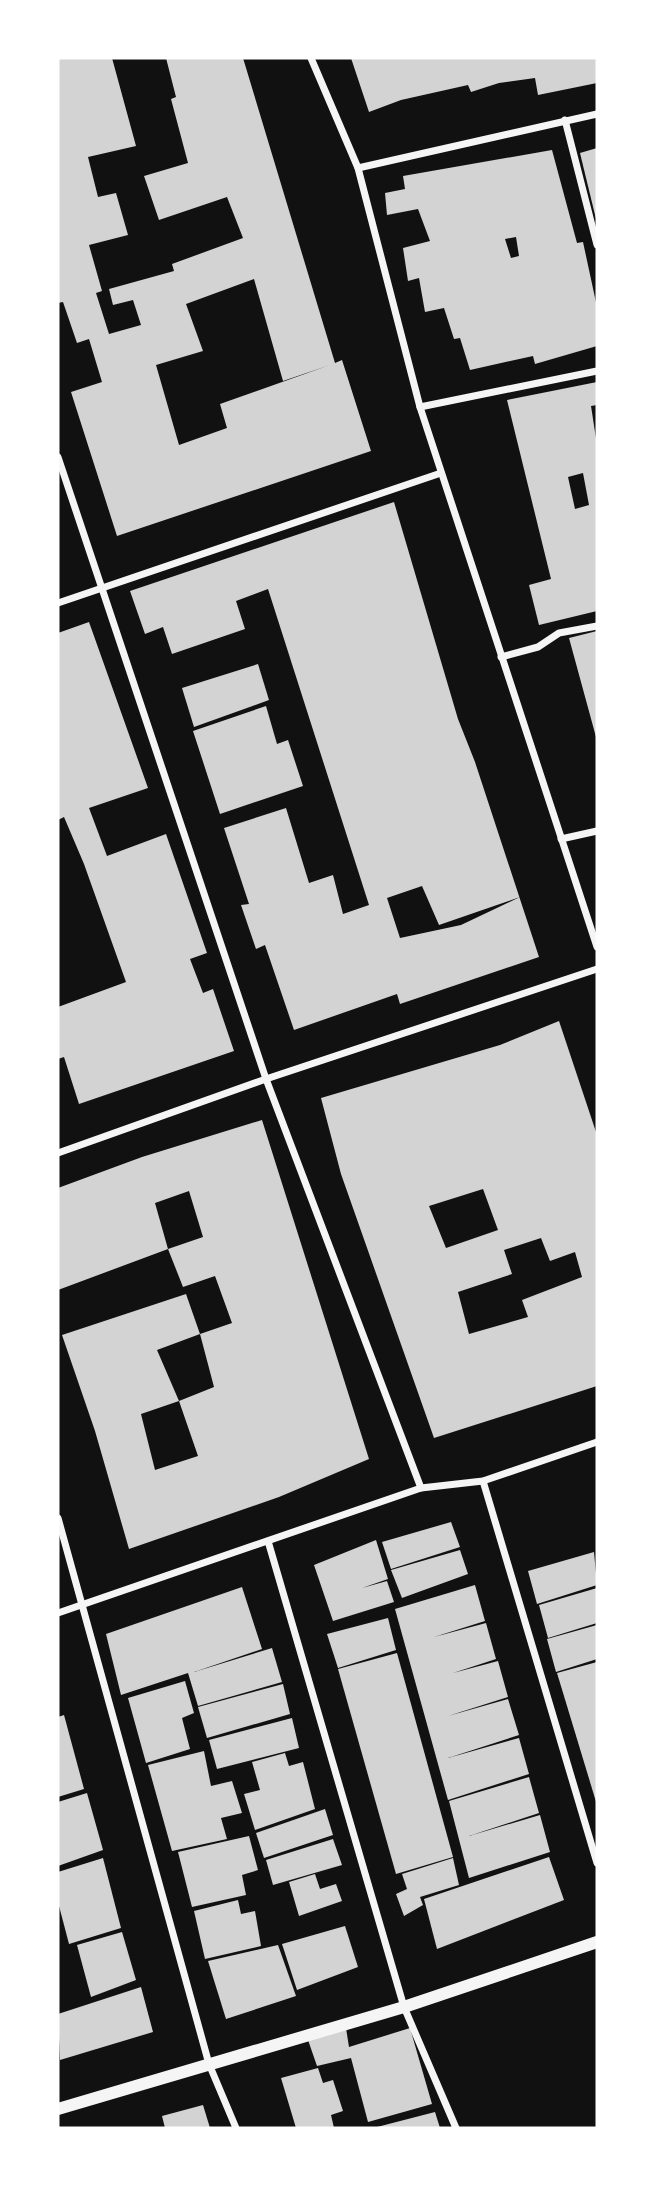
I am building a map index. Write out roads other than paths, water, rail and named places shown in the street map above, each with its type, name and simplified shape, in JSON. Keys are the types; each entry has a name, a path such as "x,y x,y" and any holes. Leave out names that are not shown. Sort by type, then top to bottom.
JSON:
{"street":[{"path":"311,58 358,168 420,408 597,947"},
{"path":"358,168 597,114"},
{"path":"565,120 597,245"},
{"path":"420,408 597,371"},
{"path":"58,457 266,1079 421,1488"},
{"path":"58,603 442,473"},
{"path":"501,657 538,647 559,633 597,626"},
{"path":"561,839 597,831"},
{"path":"58,1153 266,1079 597,969"},
{"path":"58,1613 421,1488 483,1481 597,1442"},
{"path":"483,1481 597,1863"},
{"path":"58,1518 209,2064 236,2128"},
{"path":"268,1541 404,2007 456,2128"},
{"path":"58,2109 404,2007 597,1942"}]}
